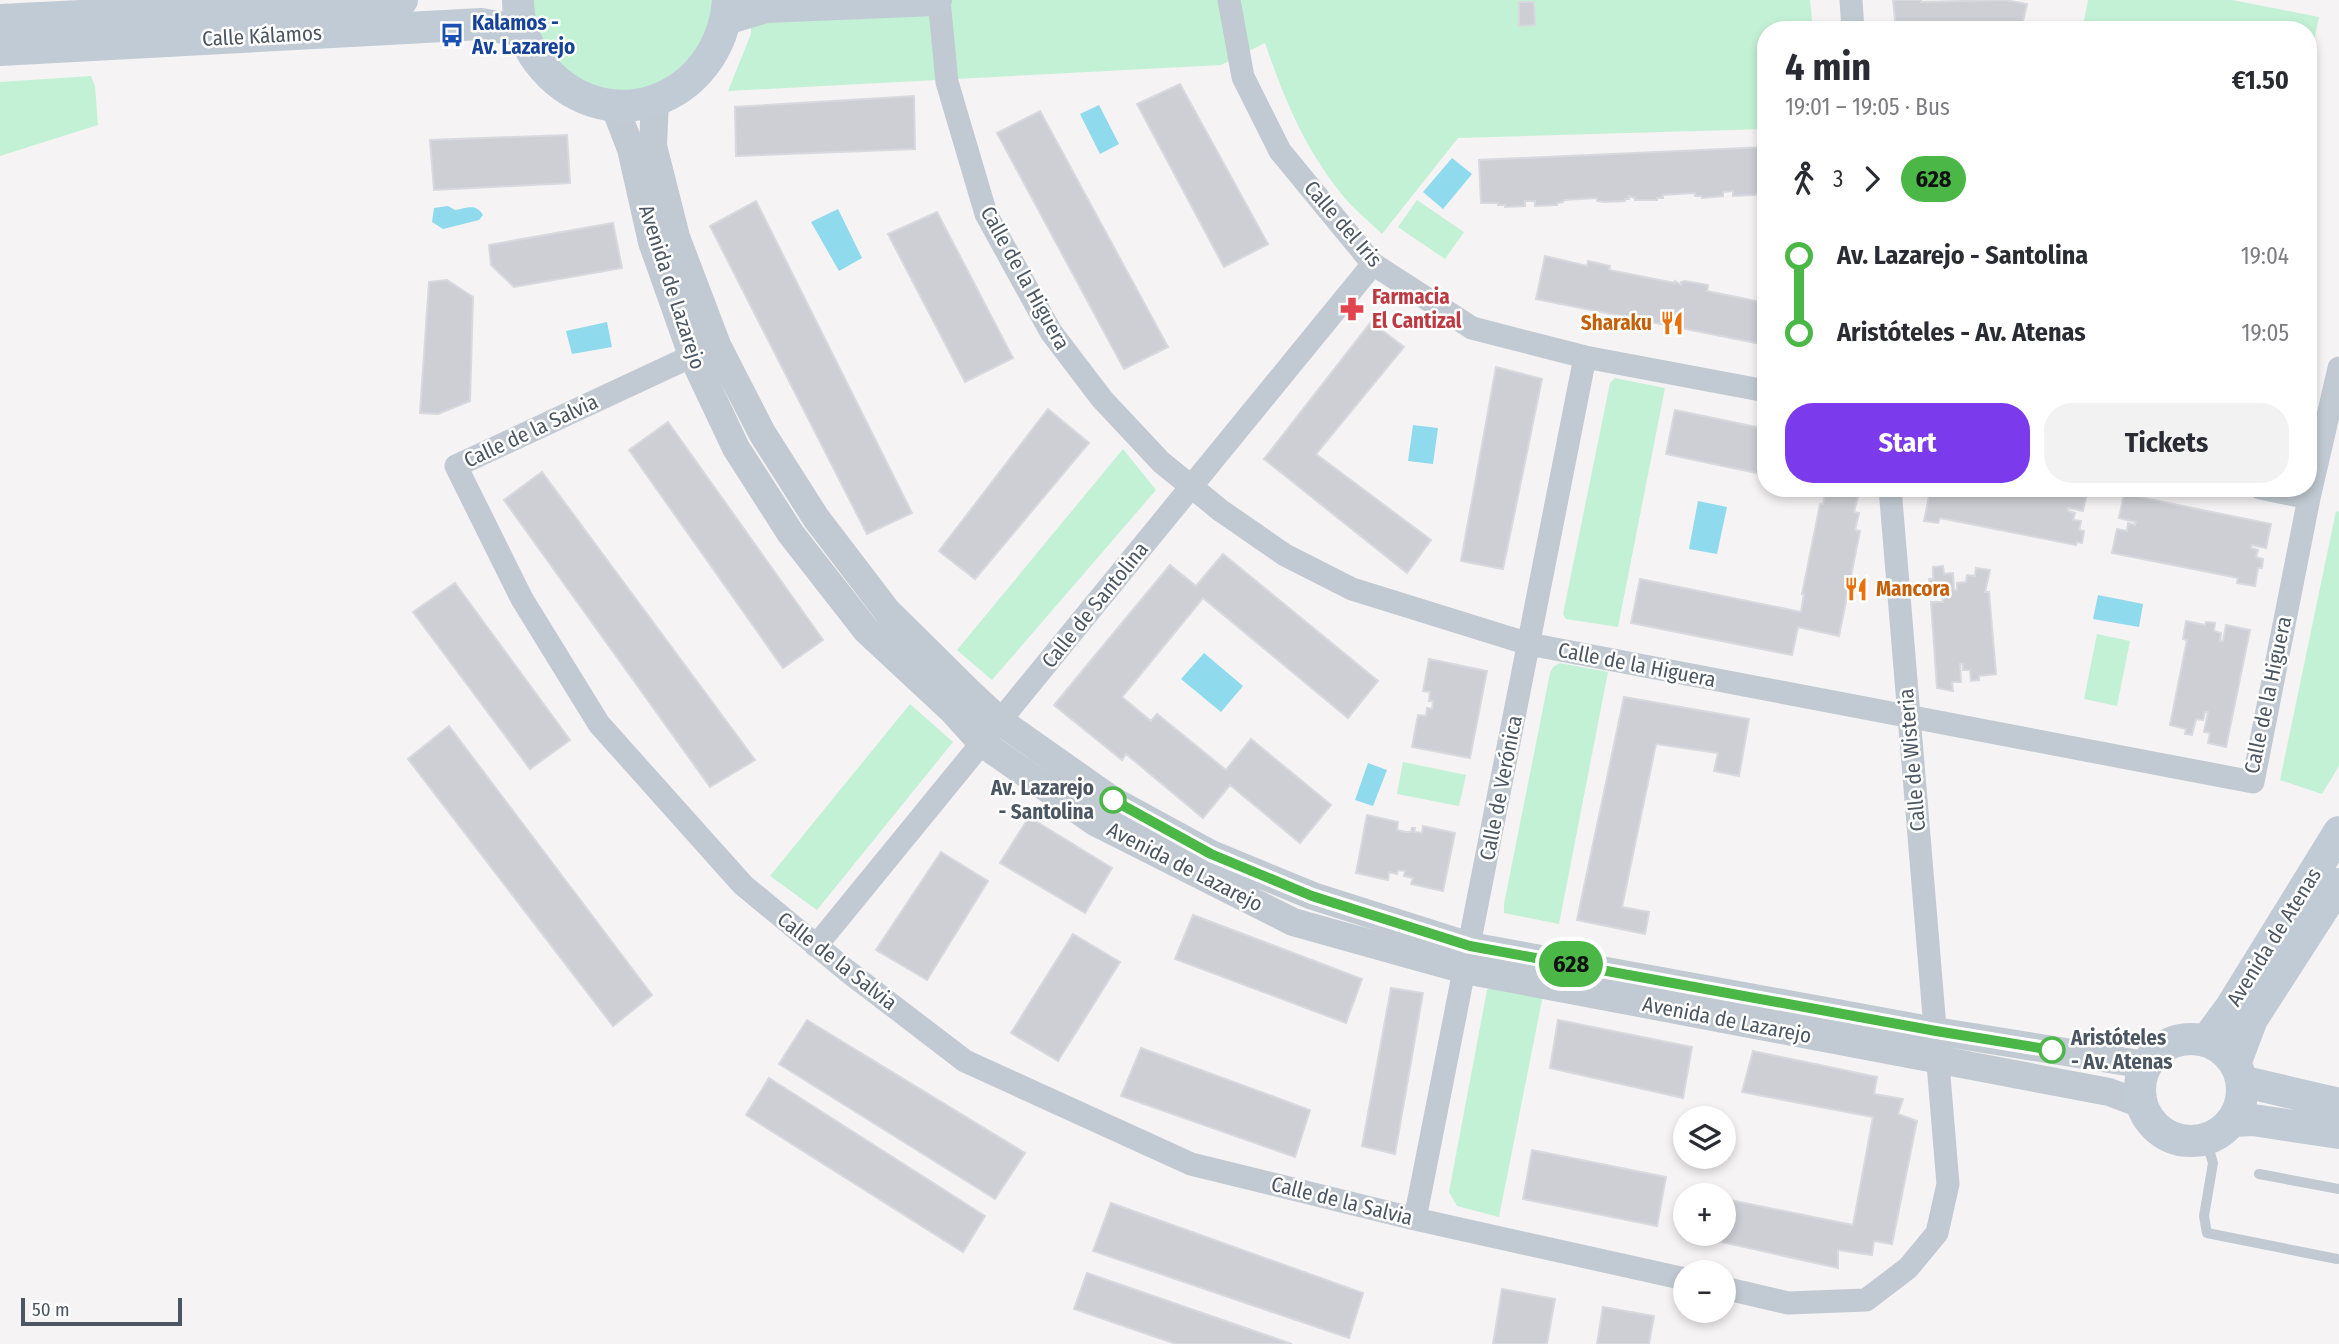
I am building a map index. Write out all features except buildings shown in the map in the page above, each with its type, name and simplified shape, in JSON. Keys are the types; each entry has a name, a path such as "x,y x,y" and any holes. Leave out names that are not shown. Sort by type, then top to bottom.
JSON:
{"main road":[{"name":"Calle Kálamos","path":"0,20 166,6 402,0"},
{"path":"518,0 522,32 533,54 548,74 567,90 589,100 614,105 635,105 655,100 681,88 702,69 718,46 727,9 938,0"},
{"name":"Calle Kálamos","path":"0,50 481,24 522,32"},
{"name":"Avenida de Atenas","path":"2206,1041 2231,1007 2339,832"},
{"name":"Avenida de Atenas","path":"2238,1073 2252,1019 2339,884"},
{"path":"2238,1073 2241,1102 2232,1121 2206,1140 2189,1142 2173,1139 2159,1131 2148,1119 2141,1104 2139,1091 2146,1065 2157,1051 2172,1042 2189,1039 2206,1041 2222,1050 2238,1073 2260,1088 2339,1104"},
{"path":"2232,1121 2253,1119 2339,1133"}],"street":[{"name":"Calle de la Higuera","path":"938,0 947,82 986,214 1058,341 1101,399 1161,462 1191,488 1285,555 1352,589 1529,644 2253,782 2309,498"},
{"name":"Calle del Iris","path":"1229,0 1243,77 1280,151 1373,264 1472,328 1585,357 1757,389"},
{"path":"1851,0 1852,21"},
{"name":"Avenida de Lazarejo","path":"655,100 653,146 704,350 736,448 792,534 866,630 953,711 982,743 1095,822 1293,922 1939,1061 2109,1092 2141,1104"},
{"name":"Avenida de Lazarejo","path":"614,105 631,149 652,242 704,350 762,433 816,519 887,611 1000,721 1112,800 1211,854 1467,958 2146,1065"},
{"name":"Calle de Santolina","path":"816,946 1373,264"},
{"name":"Calle de la Salvia","path":"704,350 456,467 522,599 598,724 743,885 816,946 965,1061 1178,1159 1415,1219 1673,1276"},
{"name":"Calle de Verónica","path":"1415,1219 1585,357"},
{"name":"Calle de la Higuera","path":"2317,463 2339,368"},
{"name":"Calle de Wisteria","path":"1891,497 1936,1031"},
{"path":"2304,497 2309,498"},
{"path":"1736,1291 1788,1303 1866,1300 1908,1268 1937,1233 1948,1184 1936,1031"}],"lane":[{"path":"2206,1140 2214,1163 2204,1216 2207,1233 2337,1259"},
{"path":"2259,1174 2339,1189"}],"green space":[{"path":"527,0 717,0 709,41 663,87 598,94 544,56"},
{"path":"751,0 1810,0 1812,21 1757,21 1757,129 1458,138 1382,234 1344,198 1315,157 1287,102 1265,43 1221,65 728,91 751,34"},
{"path":"2088,0 2232,0 2319,17 2317,27 2317,21 2084,21"},
{"path":"91,76 95,86 98,125 0,156 0,82"},
{"path":"1417,200 1464,232 1445,259 1398,227"},
{"path":"1615,378 1665,388 1618,627 1566,619 1563,614 1610,383"},
{"path":"1123,449 1156,490 992,680 957,650"},
{"path":"2336,511 2339,512 2339,766 2322,794 2280,780"},
{"path":"2097,634 2130,641 2117,706 2084,699"},
{"path":"1560,663 1608,672 1559,924 1504,913 1504,904 1550,673 1553,667"},
{"path":"910,704 953,742 817,910 770,876"},
{"path":"1403,762 1466,775 1459,806 1397,794"},
{"path":"1494,985 1543,995 1499,1217 1457,1206 1449,1192 1487,990"}],"water":[{"path":"1099,105 1119,144 1100,154 1080,114"},
{"path":"1452,158 1472,174 1443,209 1423,192"},
{"path":"448,206 455,210 474,208 483,215 479,220 443,229 432,222 434,208"},
{"path":"838,209 862,258 839,271 811,222"},
{"path":"607,322 612,347 572,354 566,331"},
{"path":"1413,425 1438,428 1433,464 1408,461"},
{"path":"1698,501 1727,507 1717,554 1689,549"},
{"path":"2098,595 2143,604 2139,627 2093,619"},
{"path":"1204,653 1243,686 1221,712 1181,679"},
{"path":"1368,763 1387,770 1373,806 1355,800"}],"bus line":[{"name":"628","path":"1113,800 1211,854 1312,896 1470,946 2052,1050"}],"place":[{"name":"Kalamos - Av. Lazarejo","path":"452,35"},
{"name":"Farmacia El Cantizal","path":"1352,309"},
{"name":"Sharaku","path":"1672,323"},
{"name":"Mancora","path":"1856,589"},
{"name":"Av. Lazarejo - Santolina","path":"1113,800"},
{"name":"Aristóteles - Av. Atenas","path":"2052,1050"}]}
